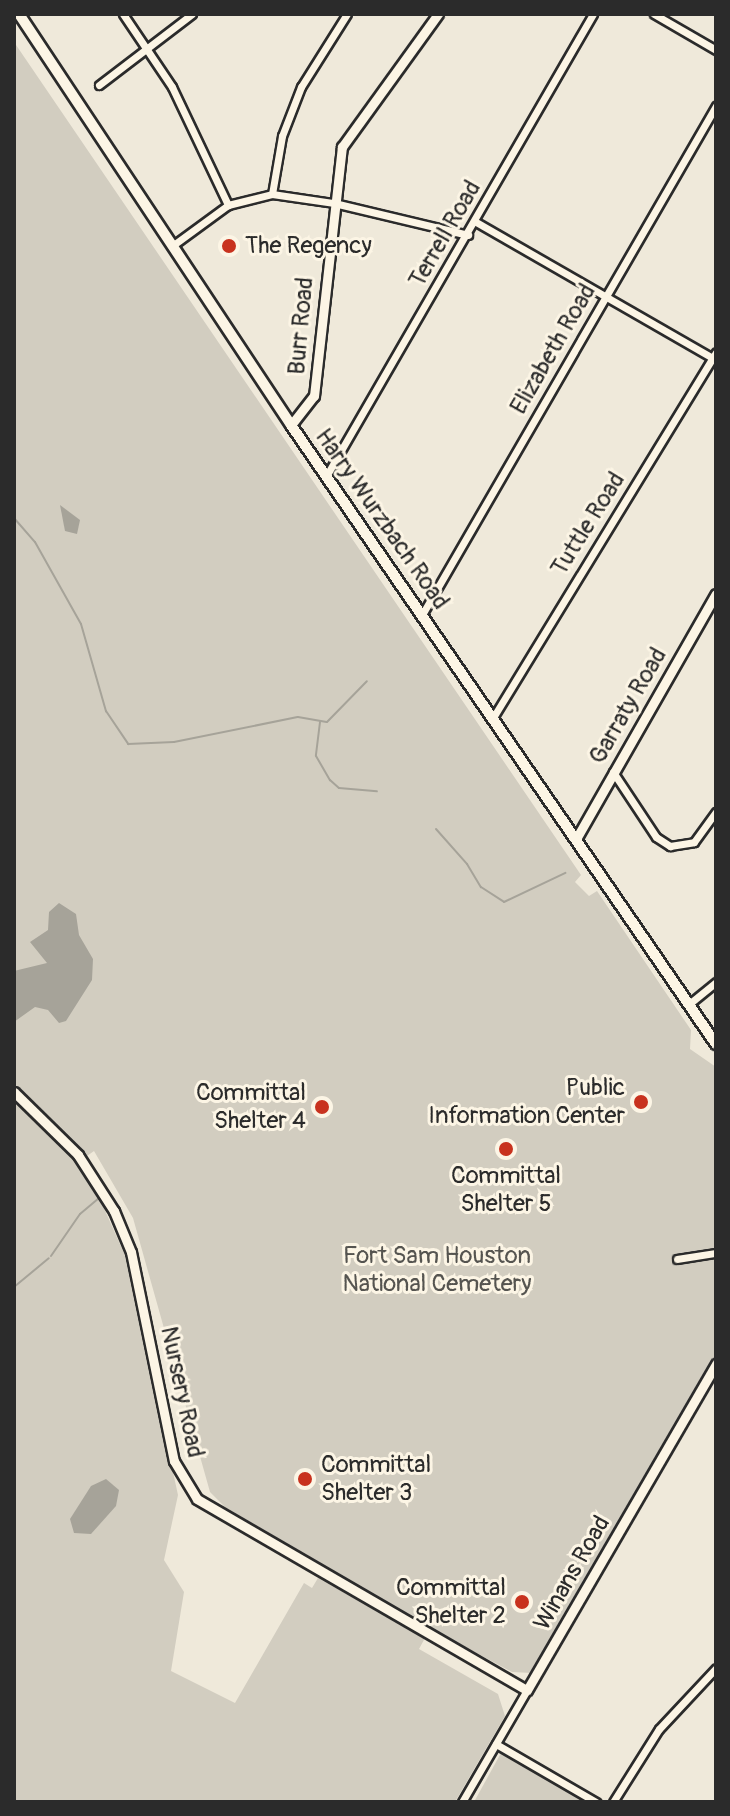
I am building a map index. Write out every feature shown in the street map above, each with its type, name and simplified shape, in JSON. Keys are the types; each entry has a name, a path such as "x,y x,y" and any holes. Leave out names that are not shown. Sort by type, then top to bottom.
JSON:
{"main road":[{"name":"Harry Wurzbach Road","path":"19,14 291,425 328,473 716,1044"}],"street":[{"path":"123,14 201,139 228,205"},
{"path":"99,85 148,52 192,14"},
{"path":"272,194 282,136 301,87 347,14"},
{"name":"Burr Road","path":"291,425 314,396 334,203 345,140 438,14"},
{"name":"Terrell Road","path":"328,473 476,222 593,14"},
{"path":"654,14 716,50"},
{"name":"Elizabeth Road","path":"423,613 716,106"},
{"path":"172,246 228,205 272,194 334,203 468,235"},
{"path":"476,222 715,357"},
{"name":"Tuttle Road","path":"494,716 715,357"},
{"name":"Garraty Road","path":"576,839 716,594"},
{"path":"613,772 656,837 670,846 694,842 716,812"},
{"path":"689,1004 716,982"},
{"name":"Nursery Road","path":"14,1092 78,1155 114,1211 131,1252 174,1461 197,1499 527,1690"},
{"path":"677,1259 716,1253"},
{"name":"Winans Road","path":"462,1802 716,1364"},
{"path":"613,1802 659,1729 716,1668"},
{"path":"496,1744 596,1802"}],"green space":[{"name":"Fort Sam Houston National Cemetery","path":"14,42 581,875 575,882 589,896 597,891 691,1030 690,1049 716,1067 716,1353 532,1673 512,1672 430,1628 225,1507 210,1492 133,1218 94,1151 77,1163 99,1197 127,1260 178,1495 164,1560 184,1592 171,1671 235,1703 304,1583 312,1588 318,1578 425,1638 419,1649 498,1694 505,1716 455,1802 14,1802"},
{"path":"501,1753 585,1802 474,1802"}],"shaded area":[{"path":"60,505 80,520 77,534 65,531"},
{"path":"59,903 76,914 79,935 93,959 92,980 66,1021 59,1023 48,1010 35,1007 14,1022 14,971 47,963 30,942 48,930 49,912"},
{"path":"106,1479 119,1490 116,1506 91,1534 74,1533 70,1519 91,1486"}],"waterway":[{"path":"14,518 35,542 81,624 106,711 128,744 174,742 298,717 327,722 367,681"},
{"path":"320,722 316,756 330,780 339,788 377,791"},
{"path":"436,829 467,864 481,887 504,902 565,873"},
{"path":"51,1256 80,1214 100,1197"},
{"path":"14,1287 49,1258"},
{"path":"469,1802 490,1765"}],"place":[{"name":"The Regency","path":"229,246"},
{"name":"Public Information Center","path":"641,1102"},
{"name":"Committal Shelter 4","path":"322,1107"},
{"name":"Committal Shelter 5","path":"506,1149"},
{"name":"Committal Shelter 3","path":"305,1479"},
{"name":"Committal Shelter 2","path":"522,1602"}]}
